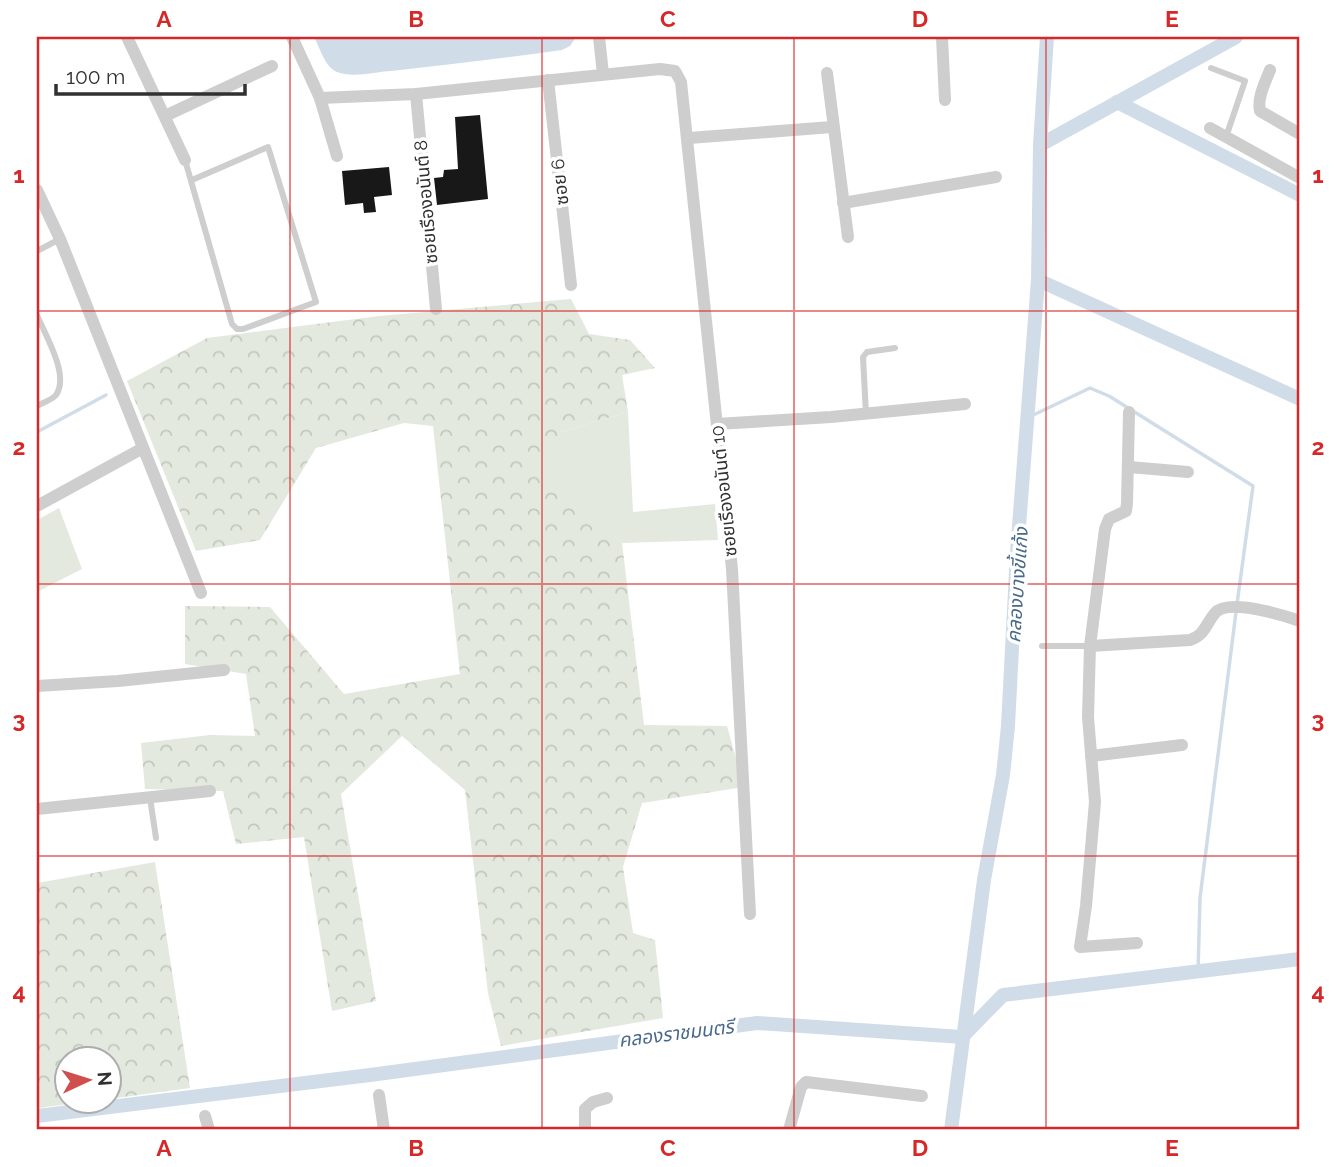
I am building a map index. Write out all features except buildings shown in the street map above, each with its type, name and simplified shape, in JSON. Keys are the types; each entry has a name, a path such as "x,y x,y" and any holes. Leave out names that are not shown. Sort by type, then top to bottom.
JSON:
{"street":[{"path":"127,37 185,160"},
{"path":"292,37 320,98 337,156"},
{"path":"320,98 416,94 603,74 600,37"},
{"path":"942,37 945,100"},
{"path":"165,116 272,66"},
{"name":"ซอยเรืองอนันต์ 10","path":"603,74 660,69 675,71 681,82 732,569 750,914"},
{"path":"1270,70 1258,106 1260,111 1300,134"},
{"path":"827,73 848,237"},
{"name":"ซอย 6","path":"548,80 571,285"},
{"name":"ซอยเรืองอนันต์ 8","path":"416,94 436,309"},
{"path":"688,138 832,127"},
{"path":"1210,128 1300,178"},
{"path":"843,202 996,177"},
{"path":"37,190 60,239 201,593"},
{"path":"717,424 837,417 965,404"},
{"path":"1129,412 1126,511 1109,519 1105,529 1090,646 1088,717 1095,817 1080,947 1137,943"},
{"path":"37,506 143,448"},
{"path":"1129,467 1188,472"},
{"path":"1090,646 1190,640 1203,634 1213,615 1219,609 1226,608 1269,611 1300,621"},
{"path":"37,686 224,670"},
{"path":"1091,756 1182,745"},
{"path":"37,809 211,791"},
{"path":"789,1130 801,1087 806,1082 922,1096"},
{"path":"379,1095 384,1130"},
{"path":"585,1130 584,1116 588,1105 607,1098"},
{"path":"205,1116 209,1130"}],"lane":[{"path":"1211,68 1245,81 1226,137"},
{"path":"185,160 232,324 237,330 316,302 268,147 192,180"},
{"path":"37,251 60,239"},
{"path":"37,315 61,372 55,396 37,406"},
{"path":"866,414 863,357 867,352 894,348"},
{"path":"1042,646 1090,646"},
{"path":"150,798 156,838"}],"green space":[{"path":"571,299 589,334 630,340 655,368 622,375 628,412 561,432 539,470 622,543 644,725 727,726 744,787 642,803 623,867 633,933 655,940 663,1018 501,1046 488,993 465,790 402,736 341,794 376,1001 332,1011 304,837 236,844 223,791 145,789 141,743 210,735 255,736 246,674 185,664 185,606 270,607 344,694 460,674 433,426 404,423 316,448 260,540 196,551 127,381 207,338 379,316"},
{"path":"628,412 633,512 715,504 718,540 622,543 538,470 561,432"},
{"path":"59,508 82,569 37,592 37,520"},
{"path":"155,862 190,1088 122,1097 122,1044 52,1044 52,1106 37,1108 37,883"}],"shaded area":[{"path":"314,37 576,37 570,46 562,50 356,75 333,70"}],"waterway":[{"name":"คลองบางขี้แก้ง","path":"951,1130 984,880 1003,775 1008,726 1017,552 1038,280 1040,145 1047,37"},
{"path":"1040,145 1236,37"},
{"path":"1117,102 1300,195"},
{"path":"1038,280 1300,399"},
{"path":"1027,418 1090,388 1109,396 1253,486 1237,604"},
{"path":"37,432 106,395"},
{"path":"1198,973 1200,898 1236,612"},
{"name":"คลองราชมนตรี","path":"37,1116 757,1023 962,1037 1003,995 1300,959"}]}
